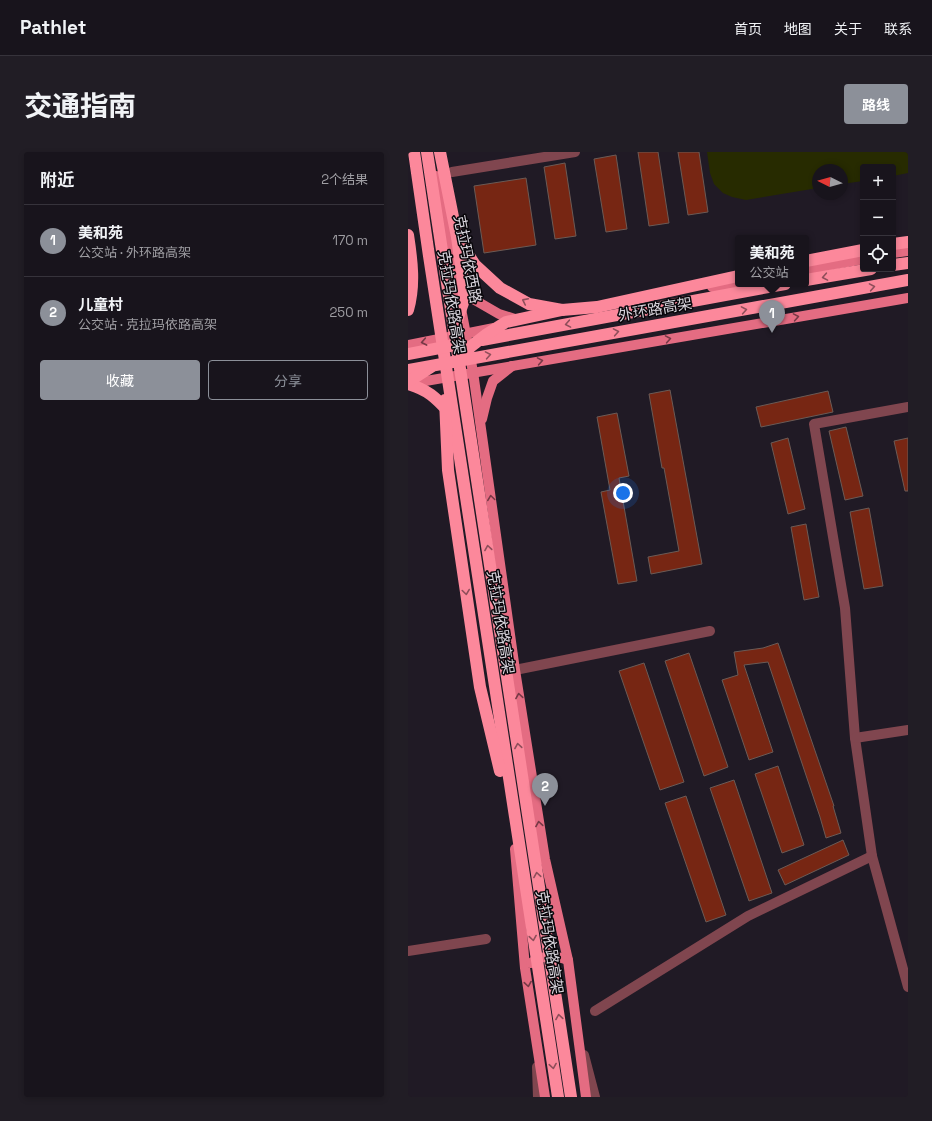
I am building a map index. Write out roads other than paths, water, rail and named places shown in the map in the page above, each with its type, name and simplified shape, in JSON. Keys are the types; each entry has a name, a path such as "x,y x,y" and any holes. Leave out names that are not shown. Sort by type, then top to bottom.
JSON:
{"highway":[{"name":"克拉玛依路高架","path":"415,152 428,256 558,1097"},
{"name":"克拉玛依路高架","path":"427,152 571,1097"},
{"path":"438,185 439,152"},
{"path":"408,381 428,369 440,356 458,320 464,300 457,237 439,152"},
{"path":"408,235 412,265 412,289 408,310"},
{"path":"457,237 475,265 500,288 529,304 562,310"},
{"path":"896,244 908,242"},
{"path":"809,260 860,251"},
{"path":"896,264 908,262"},
{"path":"809,279 860,271"},
{"path":"524,881 480,687 448,470 444,401 449,375 465,351 506,322 562,310 597,307 735,277"},
{"name":"外环路高架","path":"408,370 908,280"},
{"name":"外环路高架","path":"408,354 769,287"},
{"path":"408,384 422,388 430,393 452,416"}],"main road":[{"path":"415,152 440,339 513,828 525,968 545,1097"},
{"name":"克拉玛依西路","path":"432,152 467,334 515,670 545,859 568,960 586,1097"},
{"path":"896,252 908,250"},
{"path":"809,269 860,260"},
{"path":"455,272 473,299 499,314 526,322"},
{"path":"408,345 735,284"},
{"path":"408,384 908,298"},
{"path":"481,427 487,398 493,381 512,366"},
{"path":"525,968 536,959 550,955 568,960"}],"street":[{"path":"452,172 528,156 575,152"},
{"path":"908,407 814,424 845,608 855,738 872,856 908,987"},
{"path":"515,670 710,631"},
{"path":"855,738 908,730"},
{"path":"595,1011 748,916 872,856"},
{"path":"408,951 486,939"},
{"path":"578,1033 595,1097"},
{"path":"536,1041 538,1097"}],"place":[{"name":"美和苑","path":"772,333"},
{"name":"儿童村","path":"545,806"}]}
